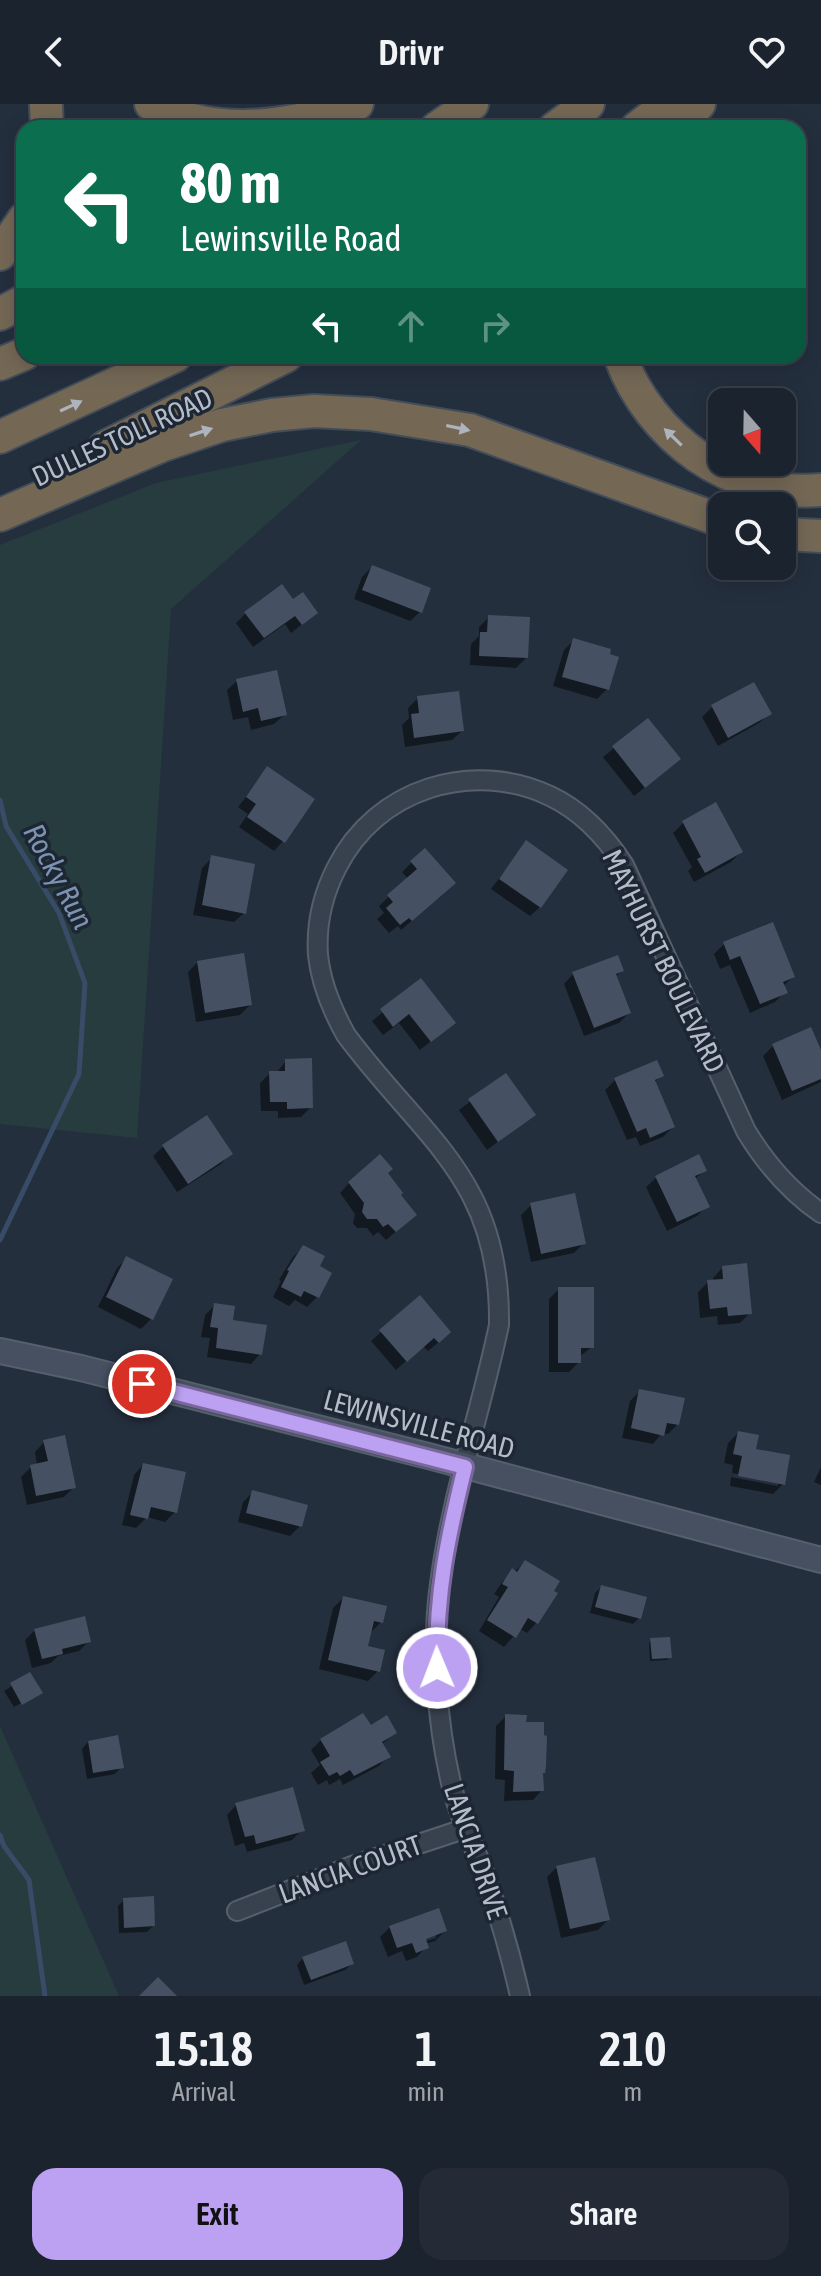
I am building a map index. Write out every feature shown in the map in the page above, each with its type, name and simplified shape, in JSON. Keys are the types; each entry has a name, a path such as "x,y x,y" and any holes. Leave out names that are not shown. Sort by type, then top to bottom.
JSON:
{"highway":[{"path":"151,104 190,120"},
{"path":"300,120 357,104"},
{"path":"344,120 370,104"},
{"path":"449,120 472,104"},
{"path":"566,120 588,104"},
{"path":"647,120 668,104"},
{"path":"684,120 699,104"},
{"path":"0,254 16,231"},
{"path":"0,437 158,364"},
{"name":"DULLES TOLL ROAD","path":"0,494 140,430 270,364"},
{"path":"624,364 634,388 649,410 667,432 696,456 748,481 792,490 821,490"},
{"path":"0,515 163,445 222,425 314,411 383,415 470,430 708,516"},
{"path":"796,535 821,536"}],"main road":[{"name":"LEWINSVILLE ROAD","path":"0,1351 81,1368 821,1560"}],"street":[{"name":"MAYHURST BOULEVARD","path":"465,1467 499,1325 500,1291 487,1226 457,1168 346,1035 332,1010 318,956 322,904 336,868 358,835 396,802 448,782 502,781 551,796 593,825 611,844 624,865 746,1131 762,1157 784,1182 821,1213"},
{"name":"LANCIA DRIVE","path":"465,1467 445,1546 437,1630 439,1691 450,1780 464,1829 485,1876 505,1934 520,1996"},
{"name":"LANCIA COURT","path":"237,1911 352,1866 464,1829"}],"green space":[{"path":"361,440 171,609 137,1138 0,1124 0,545 156,483"},
{"path":"0,1726 119,1996 0,1996"}],"building":[{"path":"372,565 431,588 422,613 362,590"},
{"path":"282,584 293,599 303,592 318,613 302,625 295,616 264,638 244,612"},
{"path":"488,615 530,617 528,658 479,656 480,632 487,632"},
{"path":"573,638 611,649 610,654 619,657 609,690 562,677"},
{"path":"277,670 287,715 261,721 258,708 243,712 236,679"},
{"path":"754,682 772,714 728,738 711,705"},
{"path":"459,691 464,731 414,738 411,714 419,713 417,696"},
{"path":"648,718 681,759 645,788 612,746"},
{"path":"267,766 315,799 285,843 247,817 256,804 246,797"},
{"path":"716,802 743,852 705,873 697,859 701,857 682,821"},
{"path":"526,840 568,870 541,908 499,879"},
{"path":"425,848 456,883 412,921 409,918 400,925 386,908 393,902 387,895 417,869 410,861"},
{"path":"211,855 255,864 246,914 202,905"},
{"path":"773,922 795,977 783,982 788,993 760,1004 740,956 730,960 723,942"},
{"path":"244,953 252,1005 205,1013 197,961"},
{"path":"618,955 624,971 616,974 631,1013 594,1028 572,972"},
{"path":"421,978 456,1023 431,1042 409,1014 393,1027 380,1009"},
{"path":"811,1027 821,1050 821,1079 792,1091 772,1044"},
{"path":"312,1058 313,1108 287,1109 287,1102 270,1102 269,1071 285,1071 285,1059"},
{"path":"657,1060 664,1076 655,1080 675,1127 650,1138 646,1128 637,1132 614,1078"},
{"path":"506,1073 536,1115 498,1142 468,1099"},
{"path":"207,1115 233,1154 188,1184 162,1145"},
{"path":"380,1154 393,1169 388,1173 417,1215 396,1232 388,1224 383,1227 377,1219 367,1219 362,1212 364,1203 348,1182"},
{"path":"699,1154 707,1171 695,1176 710,1207 677,1222 655,1176"},
{"path":"575,1193 586,1244 541,1254 530,1203"},
{"path":"303,1245 325,1256 320,1266 332,1273 319,1298 304,1291 301,1297 281,1287 287,1270"},
{"path":"126,1256 173,1279 153,1320 106,1297"},
{"path":"747,1263 752,1314 728,1316 727,1307 710,1309 707,1280 723,1279 722,1266"},
{"path":"558,1287 594,1287 594,1348 581,1348 581,1363 558,1363"},
{"path":"420,1295 451,1332 439,1343 434,1338 407,1362 379,1330"},
{"path":"214,1303 235,1306 233,1320 267,1325 262,1355 216,1348 218,1328 210,1327"},
{"path":"639,1389 685,1398 679,1425 667,1423 664,1436 631,1428"},
{"path":"738,1431 759,1435 756,1449 790,1455 785,1485 738,1476 742,1456 733,1454"},
{"path":"65,1435 76,1488 36,1496 30,1465 48,1461 43,1440"},
{"path":"143,1463 186,1472 177,1513 151,1507 148,1519 130,1515"},
{"path":"252,1490 308,1505 302,1527 246,1513"},
{"path":"525,1560 560,1581 554,1591 558,1593 538,1624 528,1618 516,1638 487,1620 508,1587 502,1584 512,1568 517,1572"},
{"path":"601,1585 647,1597 641,1619 595,1607"},
{"path":"343,1596 387,1606 383,1623 374,1621 368,1646 385,1650 380,1672 328,1660"},
{"path":"85,1616 91,1642 62,1649 63,1654 42,1659 34,1629"},
{"path":"670,1637 672,1658 652,1659 650,1638"},
{"path":"30,1672 43,1693 22,1705 10,1683"},
{"path":"363,1713 371,1725 387,1715 397,1733 382,1742 391,1757 354,1776 350,1770 340,1776 337,1772 329,1776 320,1762 330,1756 320,1739"},
{"path":"505,1714 527,1715 526,1722 544,1722 544,1735 547,1736 544,1791 513,1792 514,1771 504,1770"},
{"path":"118,1735 124,1768 93,1773 88,1741"},
{"path":"293,1787 305,1831 256,1844 254,1835 245,1837 235,1803"},
{"path":"595,1857 610,1920 570,1929 556,1866"},
{"path":"154,1896 155,1926 124,1928 123,1898"},
{"path":"439,1908 447,1931 426,1939 429,1948 416,1953 412,1943 397,1948 389,1926"},
{"path":"346,1941 354,1964 311,1980 302,1957"},
{"path":"158,1977 177,1996 139,1996"}],"waterway":[{"name":"Rocky Run","path":"0,800 6,826 59,913 85,983 79,1074 0,1240"},
{"name":"Rocky Run","path":"0,1835 4,1846 29,1880 45,1996"}],"route":[{"path":"142,1384 465,1467 445,1546 439,1588 437,1668"}]}
